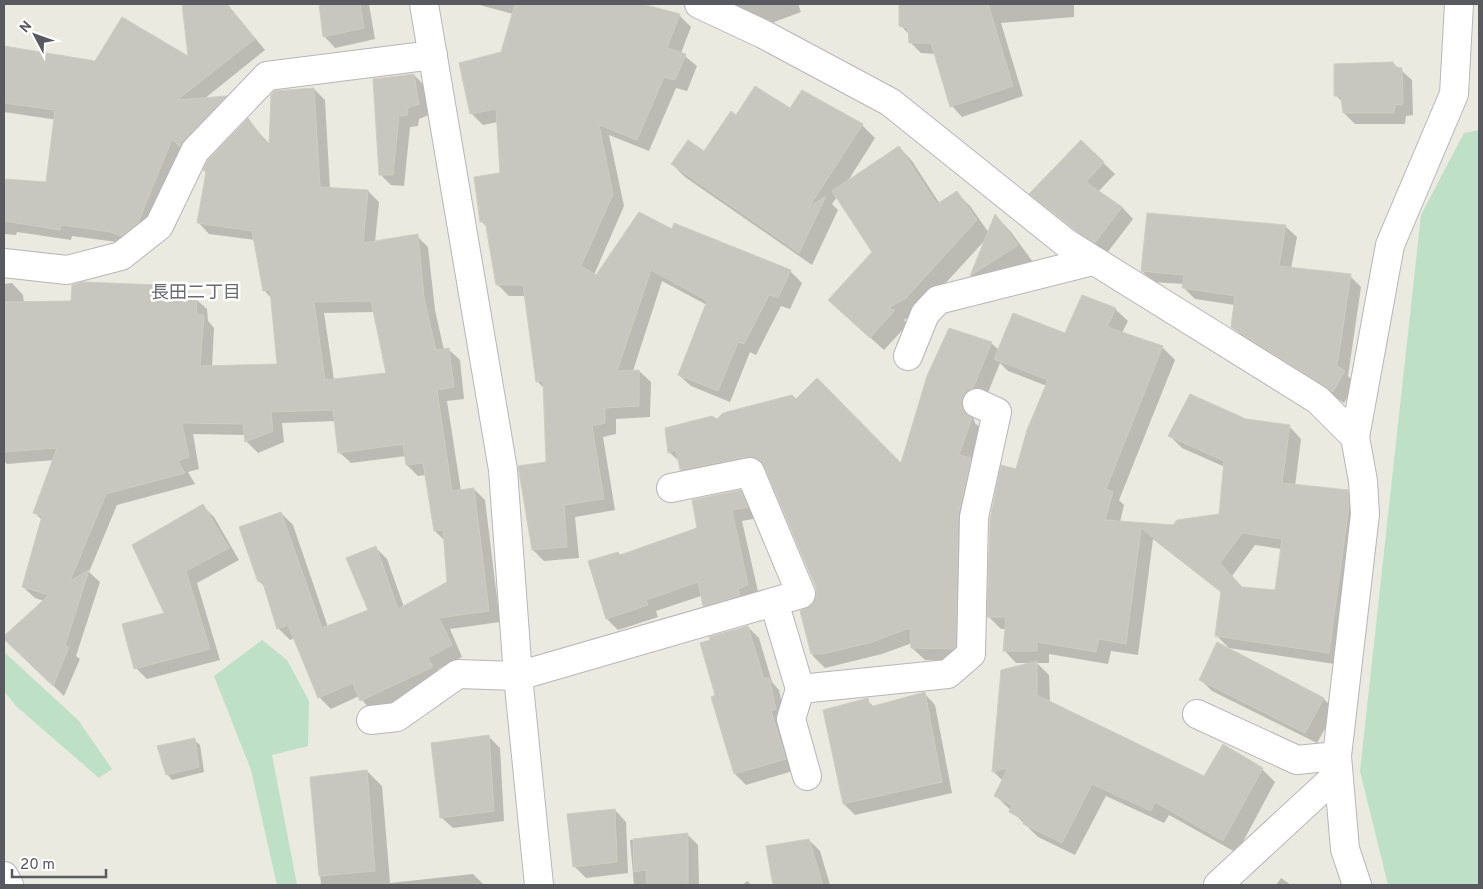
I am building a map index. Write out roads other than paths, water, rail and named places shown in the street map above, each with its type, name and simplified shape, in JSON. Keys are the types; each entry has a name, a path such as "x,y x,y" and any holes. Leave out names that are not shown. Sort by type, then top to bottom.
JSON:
{"street":[{"path":"424,4 503,470 518,676 539,885"},
{"path":"699,4 763,34 890,102 1066,243 1318,400 1355,437"},
{"path":"1357,885 1345,848 1338,765 1365,514 1363,481 1355,437 1390,245 1454,94 1459,4"},
{"path":"4,263 67,270 121,256 158,226 195,151 267,76 433,55"},
{"path":"908,356 925,314 938,300 1093,261"},
{"path":"800,689 948,674 971,654 974,517 997,412 978,402"},
{"path":"372,720 397,717 458,674 518,676 801,594 750,472 671,488"},
{"path":"774,602 800,689 790,718 807,776"},
{"path":"1197,714 1297,760 1338,765"},
{"path":"1218,885 1338,765"},
{"path":"4,876 9,885"}],"district":[{"name":"長田二丁目","path":"196,292"}]}
